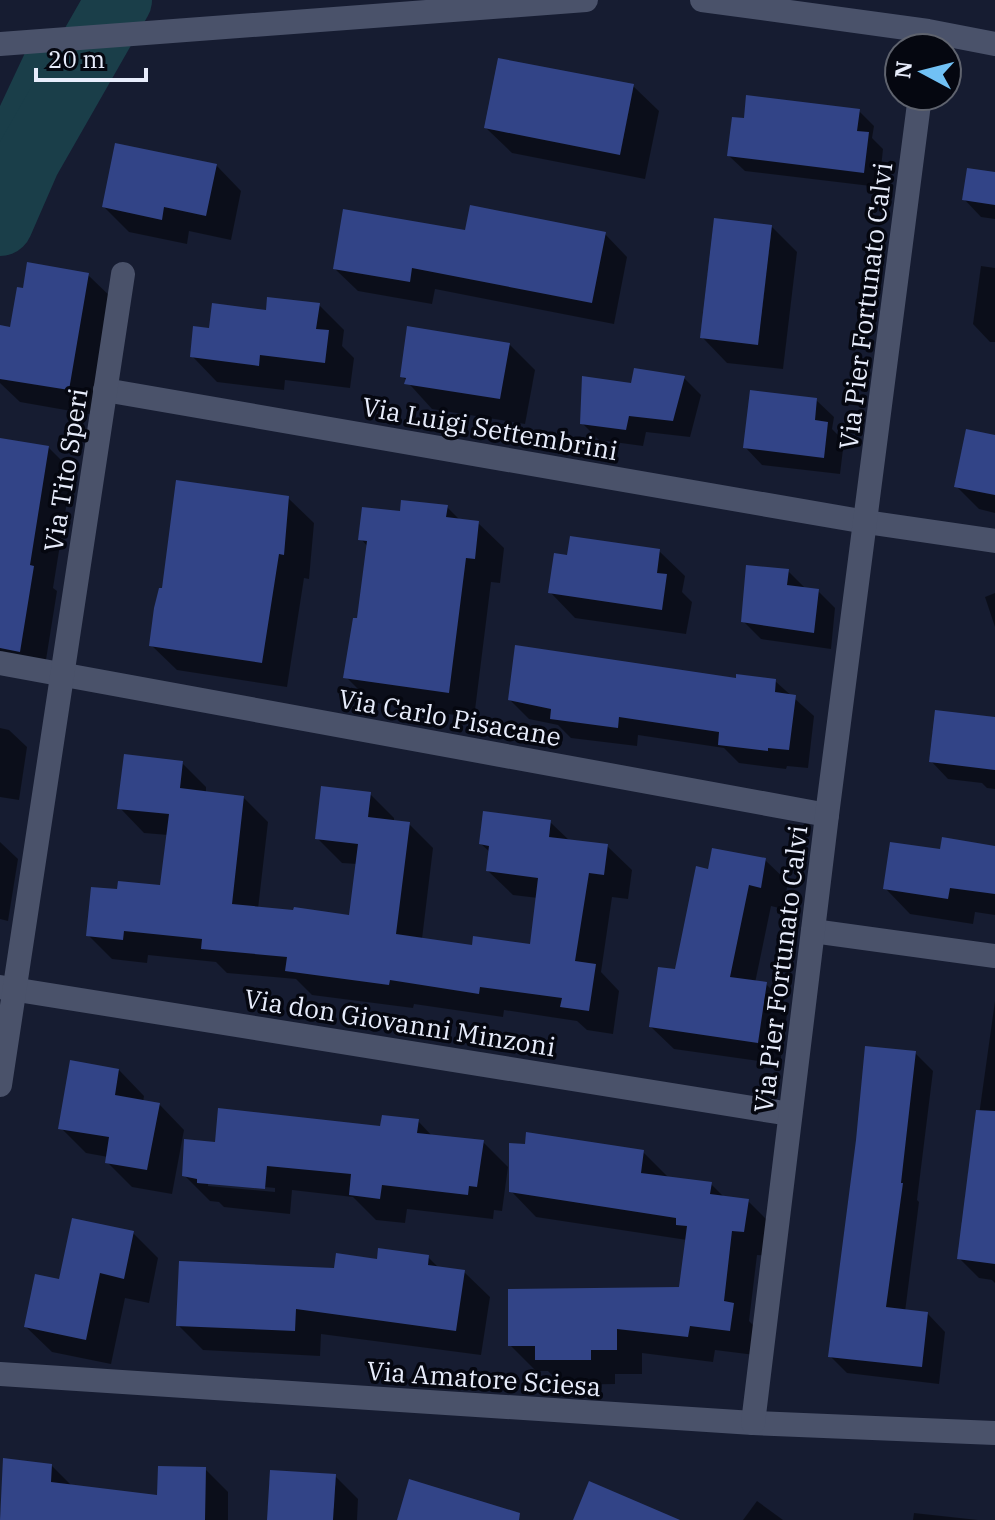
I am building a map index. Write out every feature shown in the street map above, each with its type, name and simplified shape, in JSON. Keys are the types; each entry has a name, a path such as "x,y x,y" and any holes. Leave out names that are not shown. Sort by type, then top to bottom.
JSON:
{"street":[{"path":"0,44 408,6 586,0"},
{"path":"702,0 883,32"},
{"path":"963,42 995,44"},
{"name":"Via Pier Fortunato Calvi","path":"753,1423 827,815 918,112"},
{"name":"Via Tito Speri","path":"0,1085 7,988 62,674 123,274"},
{"name":"Via Luigi Settembrini","path":"105,390 866,522"},
{"path":"866,522 995,541"},
{"path":"0,663 62,674"},
{"name":"Via Carlo Pisacane","path":"62,674 827,815"},
{"path":"813,931 995,956"},
{"name":"Via don Giovanni Minzoni","path":"7,988 790,1114"},
{"name":"Via Amatore Sciesa","path":"0,1374 753,1423 995,1433"},
{"name":"Via Amatore Sciesa","path":"966,1432 995,1450"}],"water":[{"path":"103,44 43,150 0,240 0,106 27,48"}],"building":[{"path":"498,58 634,84 620,155 484,128"},
{"path":"746,95 860,109 857,131 869,132 864,173 727,156 732,117 744,118"},
{"path":"115,143 217,164 206,216 164,207 162,220 102,207"},
{"path":"967,168 995,172 995,205 962,200"},
{"path":"470,205 606,232 592,303 412,268 410,282 333,269 343,209 465,230"},
{"path":"714,218 772,225 758,345 700,338"},
{"path":"27,262 89,273 69,390 0,379 0,325 10,327 17,287 23,288"},
{"path":"267,297 320,303 316,329 329,330 325,363 260,355 259,366 190,357 193,326 209,328 212,303 266,310"},
{"path":"407,326 510,343 500,399 404,384 406,378 400,377"},
{"path":"634,368 685,376 673,421 629,416 626,430 580,424 582,376 631,383"},
{"path":"750,390 817,398 815,420 828,422 824,458 743,448"},
{"path":"966,429 995,435 995,495 954,487"},
{"path":"0,438 49,446 20,652 0,648"},
{"path":"176,480 289,496 284,555 279,554 262,663 149,646 154,608 159,588 162,588"},
{"path":"401,500 448,505 446,517 479,521 475,559 466,558 449,693 343,678 353,618 357,618 367,541 358,540 362,507 400,511"},
{"path":"570,536 660,549 657,573 667,574 662,610 548,593 554,553 567,555"},
{"path":"746,565 789,569 787,585 819,589 814,633 741,622"},
{"path":"515,645 736,678 736,674 776,679 775,692 796,695 789,750 768,748 768,751 718,745 719,732 619,717 618,728 550,719 551,709 508,700"},
{"path":"935,710 995,717 995,770 929,762"},
{"path":"124,754 183,761 180,788 244,796 232,904 293,910 294,907 349,915 358,844 315,839 321,786 371,792 368,817 410,822 396,934 472,945 473,936 530,944 538,878 486,871 489,846 479,844 483,811 551,820 549,837 608,844 604,875 589,873 575,961 596,964 589,1011 560,1007 562,998 480,987 479,994 390,980 389,985 285,971 287,957 201,949 202,939 124,931 123,940 86,936 91,887 117,889 118,881 160,885 169,814 117,809"},
{"path":"942,837 995,846 995,894 950,888 948,899 883,889 890,842 940,849"},
{"path":"712,848 766,858 761,888 749,885 730,977 767,982 758,1043 649,1027 658,967 675,969 696,866 708,869"},
{"path":"865,1046 916,1051 903,1183 886,1307 928,1312 922,1367 828,1357"},
{"path":"70,1060 119,1069 115,1095 160,1103 147,1170 105,1163 109,1137 58,1129"},
{"path":"218,1108 380,1126 382,1115 419,1119 417,1133 484,1140 477,1187 469,1186 468,1195 382,1185 380,1199 349,1195 351,1174 267,1166 265,1189 197,1183 197,1179 182,1176 184,1139 215,1142"},
{"path":"976,1110 995,1111 995,1264 957,1259"},
{"path":"526,1132 644,1150 641,1173 712,1182 710,1194 749,1199 744,1232 732,1231 724,1301 734,1303 730,1331 690,1326 688,1337 617,1329 617,1350 591,1350 591,1360 535,1360 535,1346 508,1346 508,1289 679,1287 687,1226 676,1225 676,1218 509,1192 509,1143 525,1144"},
{"path":"72,1218 134,1231 124,1279 100,1273 86,1340 24,1327 35,1274 59,1279"},
{"path":"378,1248 429,1255 428,1265 465,1270 456,1331 296,1309 295,1331 176,1326 179,1261 334,1268 336,1253 377,1259"},
{"path":"3,1458 52,1464 51,1482 157,1495 158,1466 206,1467 205,1520 0,1520"},
{"path":"270,1470 336,1474 333,1520 267,1520"},
{"path":"409,1479 520,1513 519,1520 397,1520"},
{"path":"589,1481 680,1520 573,1520"}],"waterway":[{"path":"0,223 27,161 119,0"}]}
